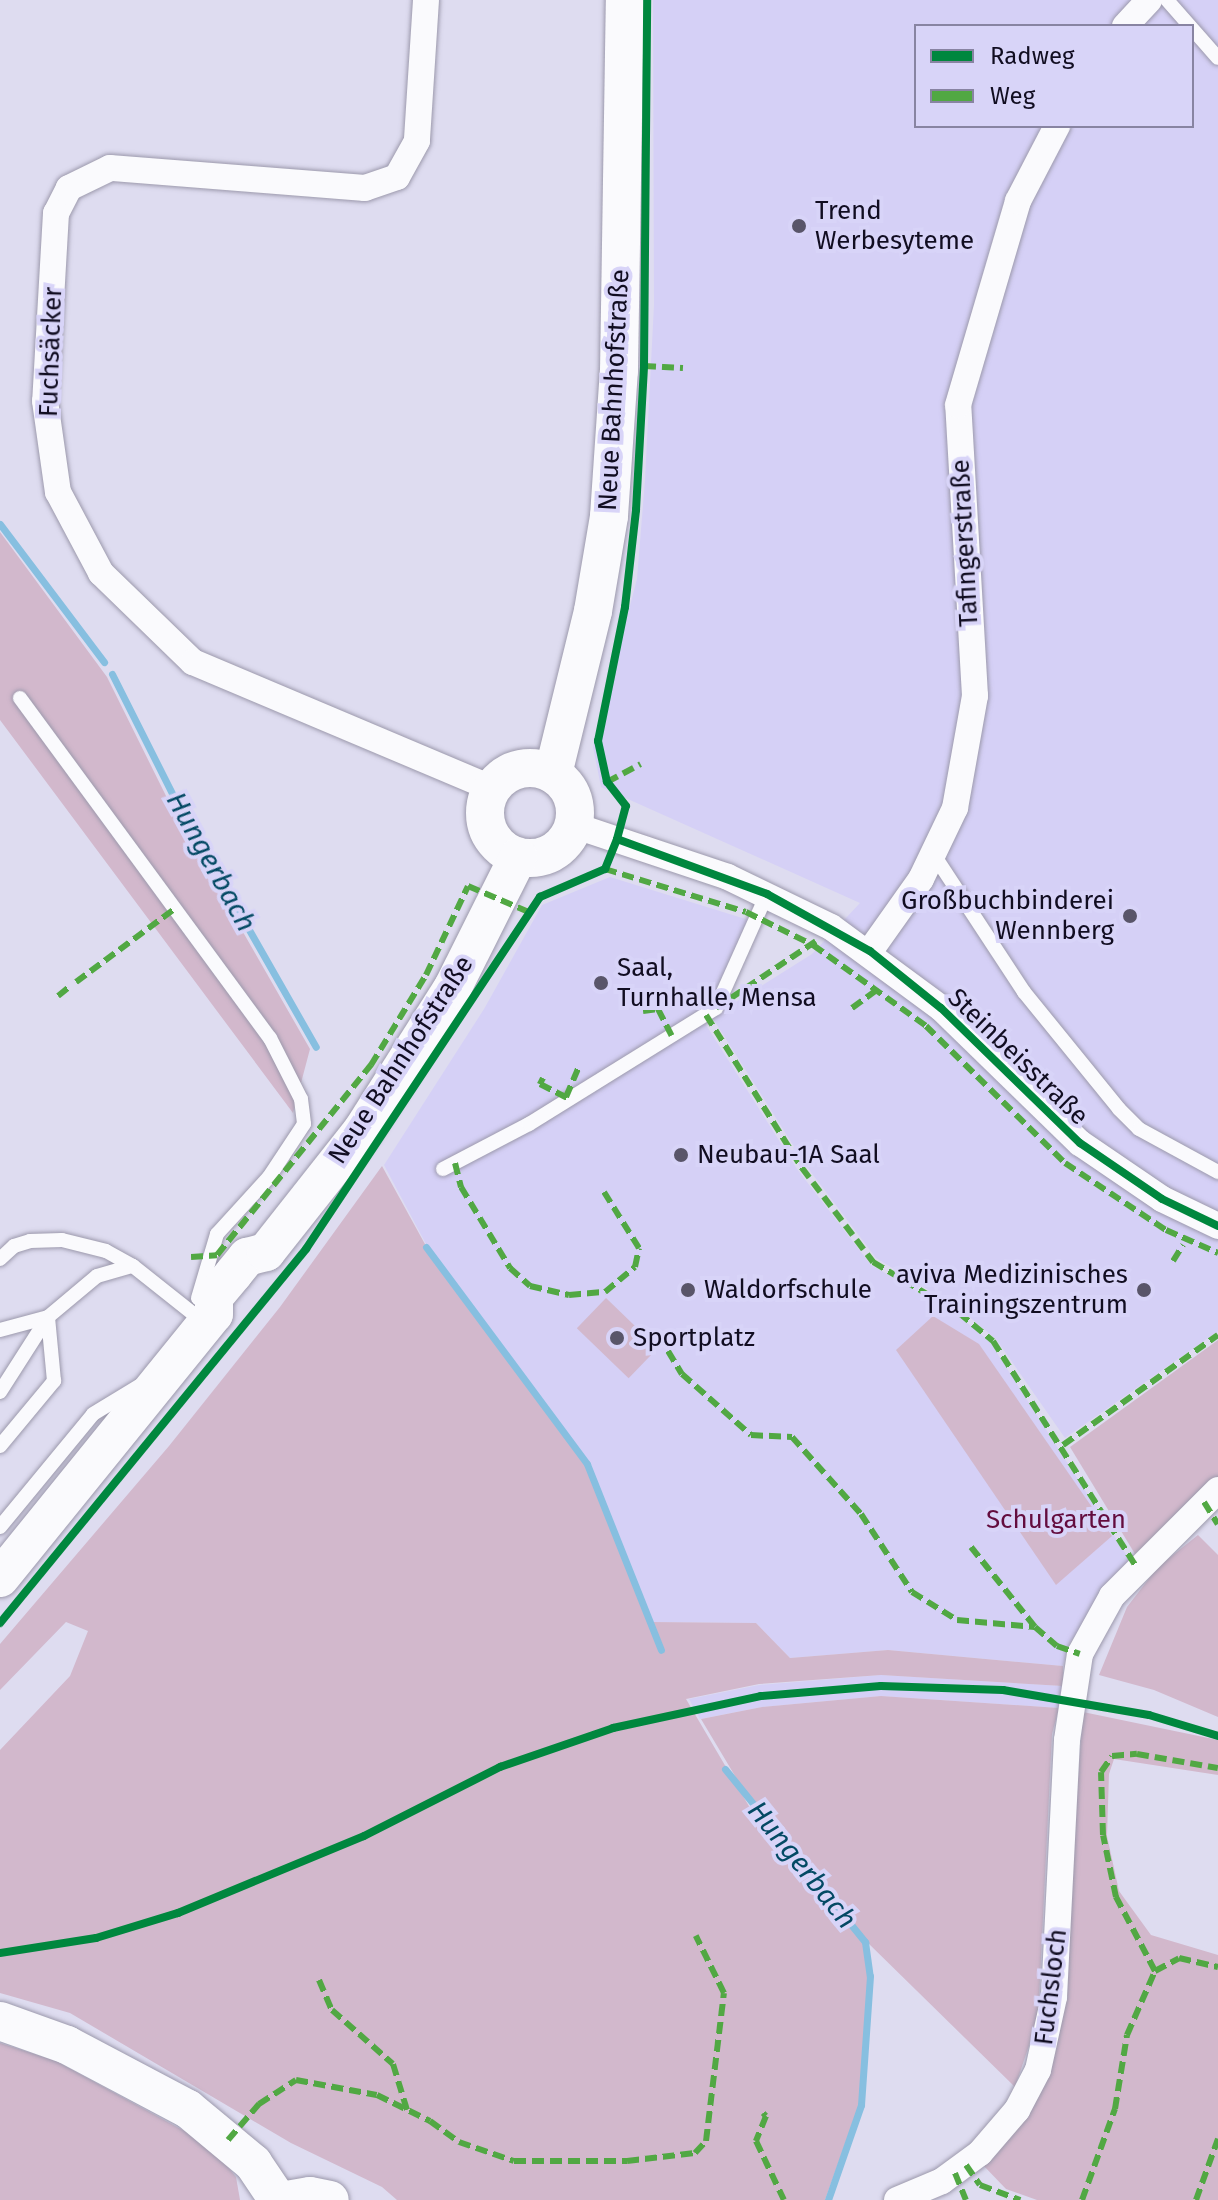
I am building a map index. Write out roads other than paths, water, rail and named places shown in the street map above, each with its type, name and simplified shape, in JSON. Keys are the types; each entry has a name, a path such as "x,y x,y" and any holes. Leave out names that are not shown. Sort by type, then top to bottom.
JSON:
{"main road":[{"name":"Neue Bahnhofstraße","path":"553,774 593,611 609,516 619,371 625,0"},
{"path":"520,769 553,774 571,796 573,825 552,852 518,857 491,836 485,803 492,788 520,769"},
{"name":"Neue Bahnhofstraße","path":"0,1578 173,1365 205,1317 229,1313 266,1269 266,1252 363,1129 452,989 518,857"},
{"path":"0,2021 67,2045 188,2109 253,2163 278,2200"},
{"path":"287,2200 310,2196 330,2200"}],"street":[{"name":"Fuchsäcker","path":"426,0 417,141 397,177 365,188 110,168 69,188 56,213 45,401 58,492 101,573 193,662 492,788"},
{"path":"1127,24 1149,0"},
{"name":"Tafingerstraße","path":"870,951 934,855 955,808 975,696 958,405 1018,201 1056,128"},
{"name":"Steinbeisstraße","path":"573,825 767,894 870,951 941,1008 1080,1143 1162,1199 1218,1226"},
{"name":"Fuchsloch","path":"897,2200 942,2181 980,2153 1017,2110 1038,2070 1054,1997 1072,1698 1080,1654 1112,1596 1218,1490"}],"lane":[{"path":"1167,0 1188,24"},
{"path":"1194,31 1218,58"},
{"path":"0,1259 14,1246 62,1240 106,1251 133,1266 205,1317 217,1234 269,1177 304,1124 301,1099 270,1038 20,698"},
{"path":"934,855 1024,992 1119,1109 1139,1129 1218,1172"},
{"path":"443,1169 529,1124 716,1008 767,894"},
{"path":"0,1392 48,1317 97,1276 133,1266"},
{"path":"0,1330 48,1317"},
{"path":"0,1446 54,1381 48,1317"},
{"path":"0,1527 93,1414 173,1365"}],"waterway":[{"name":"Hungerbach","path":"0,524 104,662"},
{"name":"Hungerbach","path":"112,674 179,807 316,1047"},
{"name":"Hungerbach","path":"426,1247 587,1464 661,1650"},
{"name":"Hungerbach","path":"725,1769 865,1942 870,1976 861,2105 828,2200"}],"place":[{"name":"Trend Werbesyteme","path":"799,226"},
{"name":"Großbuchbinderei Wennberg","path":"1130,916"},
{"name":"Saal, Turnhalle, Mensa","path":"601,983"},
{"name":"Neubau-1A Saal","path":"681,1155"},
{"name":"Waldorfschule","path":"688,1290"},
{"name":"aviva Medizinisches Trainingszentrum","path":"1144,1290"},
{"name":"Sportplatz","path":"617,1338"}],"park label":[{"name":"Schulgarten","path":"1056,1520"}]}
